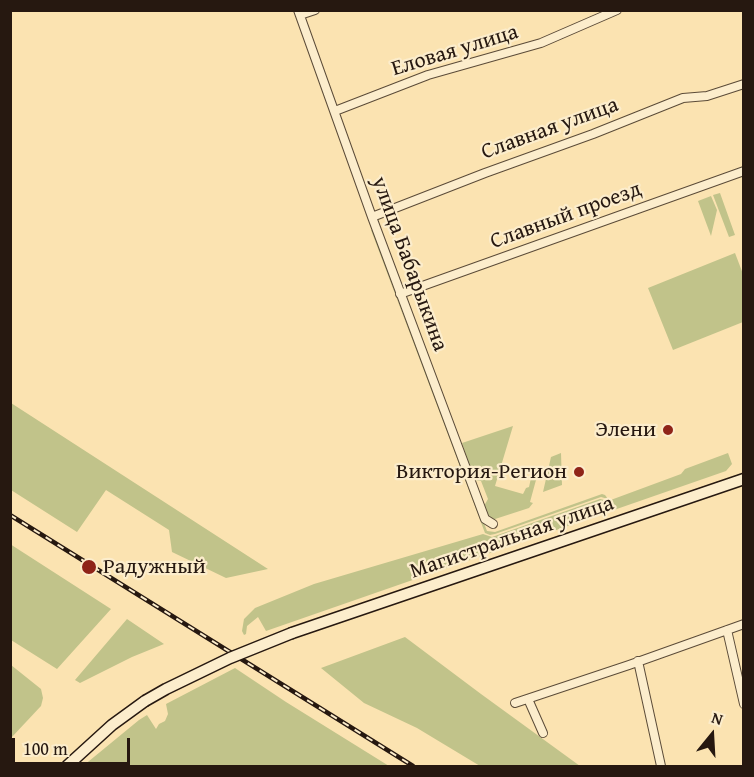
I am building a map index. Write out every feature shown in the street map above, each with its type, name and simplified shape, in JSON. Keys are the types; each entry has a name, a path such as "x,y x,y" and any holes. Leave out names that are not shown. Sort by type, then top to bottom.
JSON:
{"main road":[{"name":"Магистральная улица","path":"67,766 112,725 145,701 219,662 292,633 744,479"}],"street":[{"path":"299,13 315,10"},
{"name":"Еловая улица","path":"336,111 428,75 541,43 617,10"},
{"name":"улица Бабарыкина","path":"299,13 400,294 485,519 493,524"},
{"name":"Славная улица","path":"372,217 683,98 707,96 744,84"},
{"name":"Славный проезд","path":"400,294 744,171"},
{"path":"514,703 744,624"},
{"path":"727,630 744,704"},
{"path":"638,662 660,766"},
{"path":"528,699 543,733"}],"green space":[{"path":"720,193 735,235 729,237 713,195"},
{"path":"711,196 717,210 711,236 698,201"},
{"path":"371,230 373,230 487,531 495,532 602,494 608,499 601,497 495,534 485,533"},
{"path":"735,253 743,274 743,322 673,350 648,288"},
{"path":"11,403 268,569 226,578 172,552 169,530 106,490 77,532 11,490"},
{"path":"513,426 495,486 523,494 529,487 531,478 536,480 530,502 533,503 529,508 492,520 484,506 488,499 481,481 474,480 462,443"},
{"path":"561,453 562,485 543,492 551,457"},
{"path":"728,453 732,464 726,471 266,631 258,617 247,626 246,634 244,635 242,631 244,619 255,608 314,584 483,534 492,537 600,499 608,501 681,474 685,469"},
{"path":"10,544 111,609 57,669 11,640"},
{"path":"127,619 164,644 80,683 75,680"},
{"path":"405,637 580,766 480,766 417,728 364,703 321,668"},
{"path":"11,665 41,689 43,698 41,706 11,738"},
{"path":"235,668 389,766 83,766 147,715 156,729 165,721 168,714 166,704"}],"railway":[{"path":"10,515 413,766"}],"place":[{"name":"Элени","path":"668,430"},
{"name":"Виктория-Регион","path":"579,472"},
{"name":"Радужный","path":"89,567"}]}
